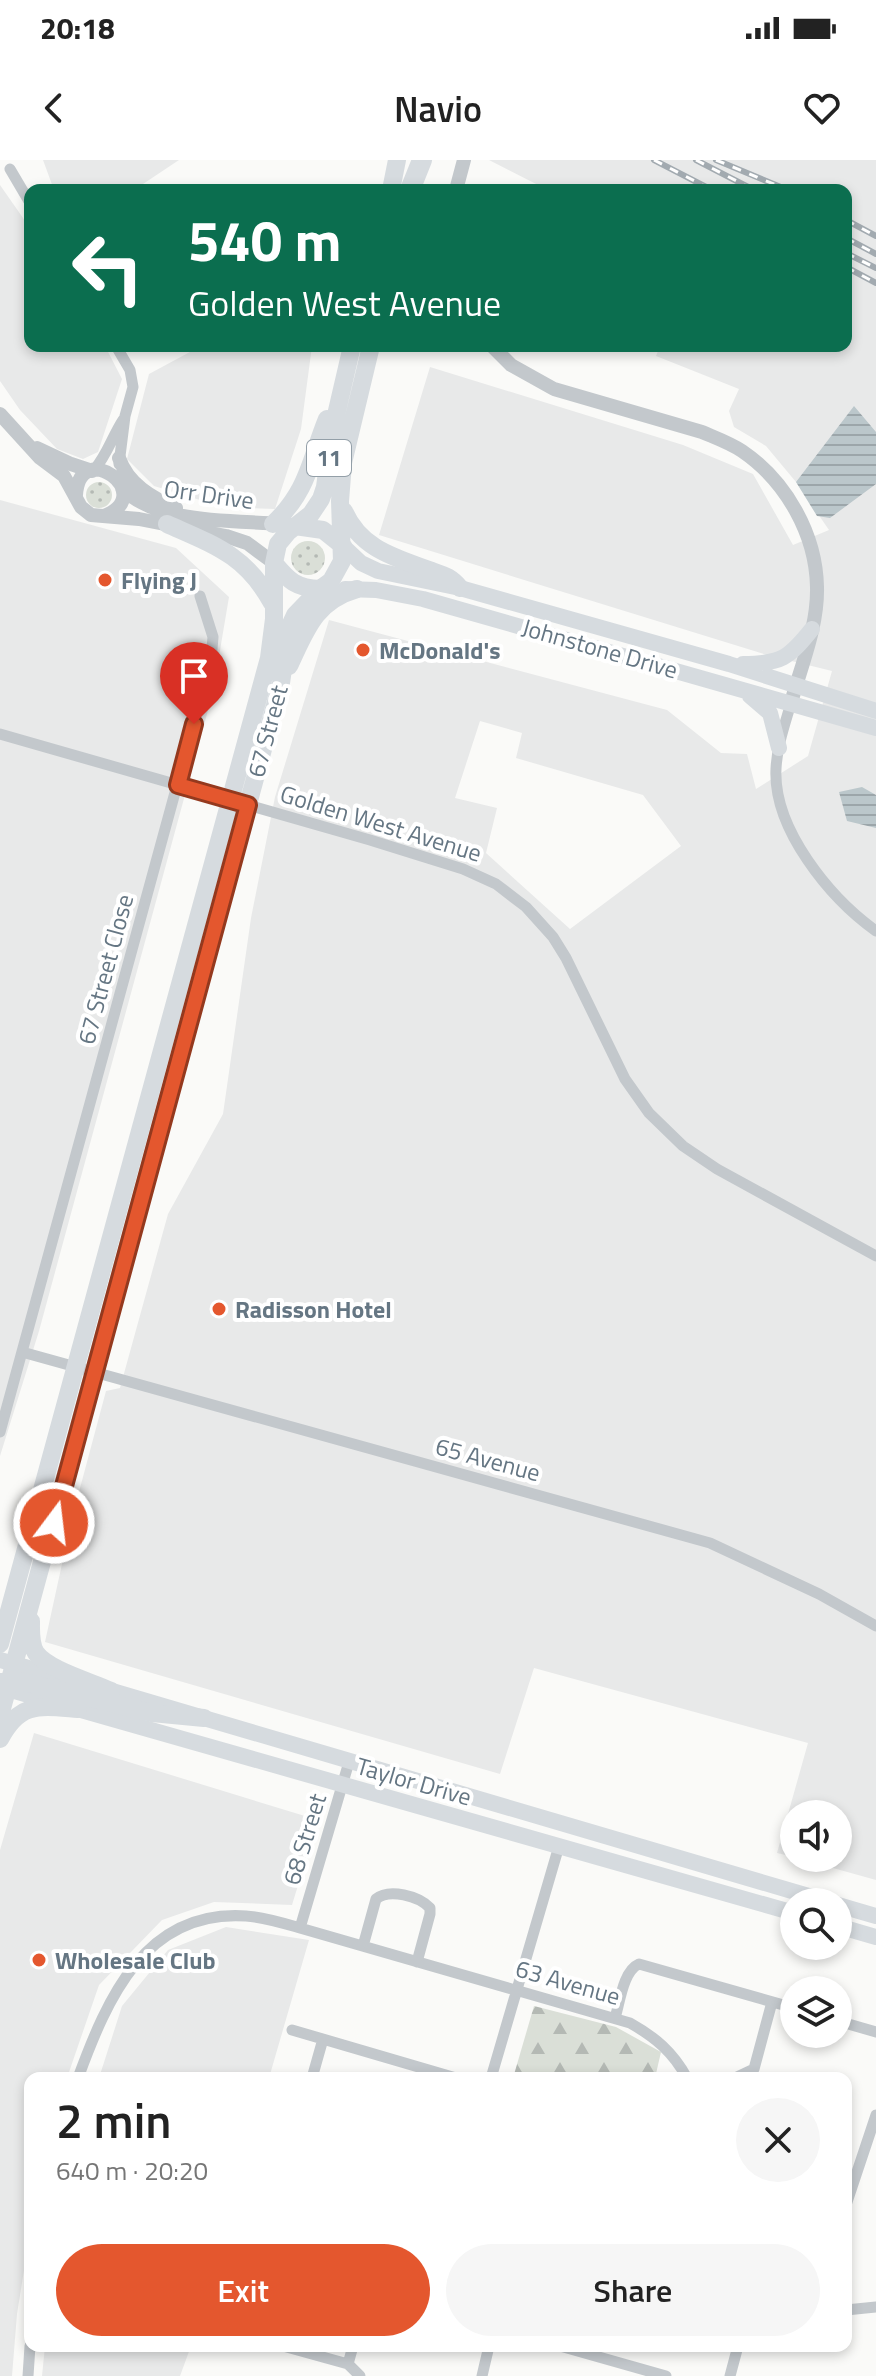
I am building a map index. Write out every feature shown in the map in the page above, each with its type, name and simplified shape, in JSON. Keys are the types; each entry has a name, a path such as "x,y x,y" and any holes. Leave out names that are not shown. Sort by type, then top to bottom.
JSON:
{"highway":[{"path":"412,184 419,160"}],"main road":[{"path":"392,184 397,160"},
{"name":"11","path":"295,526 317,506 325,487 333,428 350,352"},
{"name":"11","path":"343,546 340,501 343,463 370,352"},
{"path":"273,524 295,501 302,488 343,380"},
{"path":"340,501 354,531 369,544 452,578 460,588"},
{"path":"167,524 216,546 243,563 262,585 272,603"},
{"path":"295,526 323,530 343,546 340,567 331,581 320,589 301,587 285,577 274,563 280,540 295,526"},
{"name":"Johnstone Drive","path":"343,546 361,563 378,571 460,588 729,664 876,711"},
{"name":"67 Street","path":"0,1716 5,1677 31,1600 94,1373 239,803 269,658 274,619 274,563"},
{"name":"Johnstone Drive","path":"320,589 376,590 423,599 876,728"},
{"name":"67 Street","path":"0,1644 239,803 281,683 289,628 295,615 320,589"},
{"path":"281,683 318,612 342,593 357,589"},
{"path":"729,664 761,664 780,660 795,651 812,629"},
{"path":"735,687 770,713 779,748"},
{"path":"0,1616 20,1573"},
{"path":"31,1600 32,1644 40,1657 53,1666 111,1691"},
{"path":"5,1677 152,1713 204,1718"},
{"name":"Taylor Drive","path":"5,1677 111,1691 781,1888"},
{"name":"Taylor Drive","path":"5,1677 78,1709 780,1909"},
{"path":"0,1739 11,1721 27,1709 78,1709"},
{"path":"852,1909 876,1916"},
{"path":"852,1930 876,1937"}],"street":[{"path":"458,184 464,160"},
{"path":"10,169 24,193"},
{"path":"0,414 40,458 64,476 86,512 91,515 111,514 121,503 119,458 132,378 119,352"},
{"path":"498,352 511,365 554,389 702,432 743,451 779,484 801,518 813,556 817,588 812,629 779,748 777,793 783,812 812,868 845,908 876,931"},
{"path":"76,495 80,480 104,458 125,416"},
{"path":"28,443 71,464 110,472 122,486"},
{"path":"119,458 132,480 151,496 198,517"},
{"name":"Orr Drive","path":"122,486 130,496 149,508 222,521 295,526"},
{"name":"Orr Drive","path":"104,516 167,524 240,540 274,563"},
{"name":"67 Street Close","path":"0,1432 212,652 213,637 200,596"},
{"name":"Golden West Avenue","path":"0,734 463,869 509,892 542,922 553,937 625,1079 664,1129 717,1169 876,1256"},
{"path":"22,1352 76,1368"},
{"name":"65 Avenue","path":"76,1368 710,1543 819,1594 876,1626"},
{"name":"68 Street","path":"300,1928 349,1762"},
{"path":"493,2072 559,1846"},
{"path":"363,1946 379,1895 388,1892 425,1902 430,1914 417,1962"},
{"name":"63 Avenue","path":"80,2072 120,1982 133,1964 160,1940 186,1926 229,1916 261,1918 300,1928 630,2023 658,2040 683,2072"},
{"path":"615,2018 631,1969 639,1964 780,2004"},
{"path":"748,2072 754,2069 772,2002"},
{"path":"852,2025 876,2032"},
{"path":"292,2030 424,2072"},
{"path":"314,2072 323,2039"},
{"path":"852,2187 876,2115"},
{"path":"852,2309 876,2307"},
{"path":"28,2376 30,2352"},
{"path":"305,2352 348,2364 360,2376"},
{"path":"348,2364 351,2352"},
{"path":"482,2376 488,2352"},
{"path":"581,2352 663,2375"},
{"path":"730,2376 736,2352"}],"shaded area":[{"path":"43,160 179,160 143,184 52,184"},
{"path":"489,160 876,160 876,1880 847,1872 852,1872 852,1800 792,1800 808,1743 534,1668 500,1774 45,1642 72,1518 106,1391 120,1388 168,1214 223,1114 251,918 275,797 329,620 667,710 721,753 747,754 756,789 808,756 832,671 767,655 379,535 430,367 683,445 753,474 793,545 829,530 766,446 734,427 729,411 739,389 656,356 658,352 852,352 852,184 536,184","holes":["480,721 522,733 516,758 643,795 681,846 570,929 486,853 497,808 455,798"]},
{"path":"0,185 24,219 24,352 108,352 122,379 98,452 83,459 57,449 20,410 0,381"},
{"path":"190,352 311,352 301,429 275,509 223,507 154,486 127,459 149,374"},
{"path":"854,406 876,432 876,484 830,518 817,516 796,482"},
{"path":"0,500 176,548 229,597 213,692 39,1331 0,1456"},
{"path":"862,787 876,795 876,828 847,821 839,792"},
{"path":"34,1733 318,1820 292,1905 214,1902 162,1920 99,1985 69,2072 24,2072 24,2270 12,2376 0,2376 0,1850"},
{"path":"226,1927 309,1940 271,2072 101,2072 122,2006 168,1950"},
{"path":"44,2352 189,2352 180,2376 42,2376"}],"green space":[{"path":"99,482 108,486 112,495 108,504 99,508 90,504 86,495 90,486"},
{"path":"308,541 320,546 325,558 320,570 308,575 296,570 291,558 296,546"},
{"path":"534,2006 616,2027 661,2052 656,2072 515,2072"}],"railway":[{"path":"654,160 700,184"},
{"path":"696,160 742,184"},
{"path":"716,160 774,184"},
{"path":"852,223 876,236"},
{"path":"852,241 876,254"},
{"path":"852,256 876,268"},
{"path":"852,270 876,283"}],"place":[{"name":"Flying J","path":"105,580"},
{"name":"McDonald's","path":"363,650"},
{"name":"Radisson Hotel","path":"219,1309"},
{"name":"Wholesale Club","path":"39,1960"}],"route":[{"path":"54,1523 248,805 178,785 194,724"}]}
